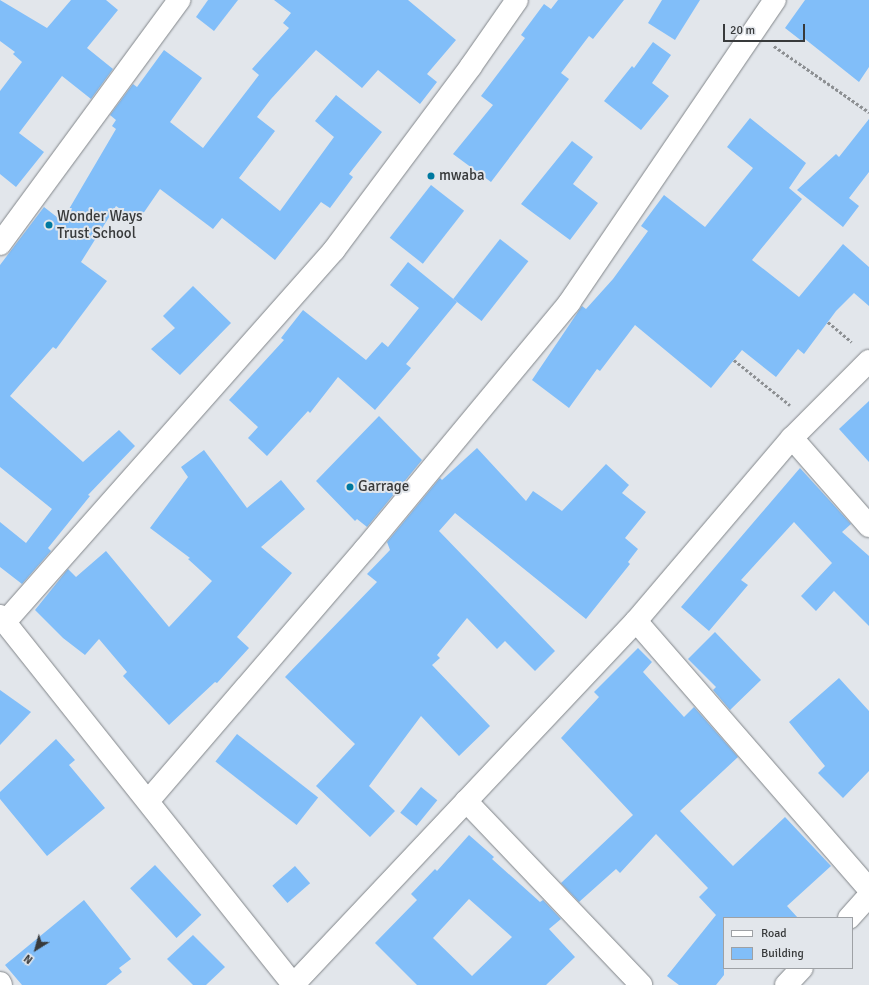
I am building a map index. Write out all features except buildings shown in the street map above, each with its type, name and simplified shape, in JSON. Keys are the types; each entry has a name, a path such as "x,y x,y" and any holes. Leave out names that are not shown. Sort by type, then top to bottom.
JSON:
{"street":[{"path":"0,244 179,0"},
{"path":"517,0 471,66 334,250 2,619 149,800 294,985 636,621 863,354"},
{"path":"149,800 365,549 569,303 754,34 775,0"},
{"path":"792,438 869,526"},
{"path":"636,621 869,889"},
{"path":"466,801 641,985"},
{"path":"850,917 869,896"},
{"path":"786,985 801,969"}],"path":[{"path":"754,34 869,112"},
{"path":"828,322 863,354"},
{"path":"734,360 794,408"}],"place":[{"name":"mwaba","path":"431,176"},
{"name":"Wonder Ways Trust School","path":"49,225"},
{"name":"Garrage","path":"350,487"}]}
